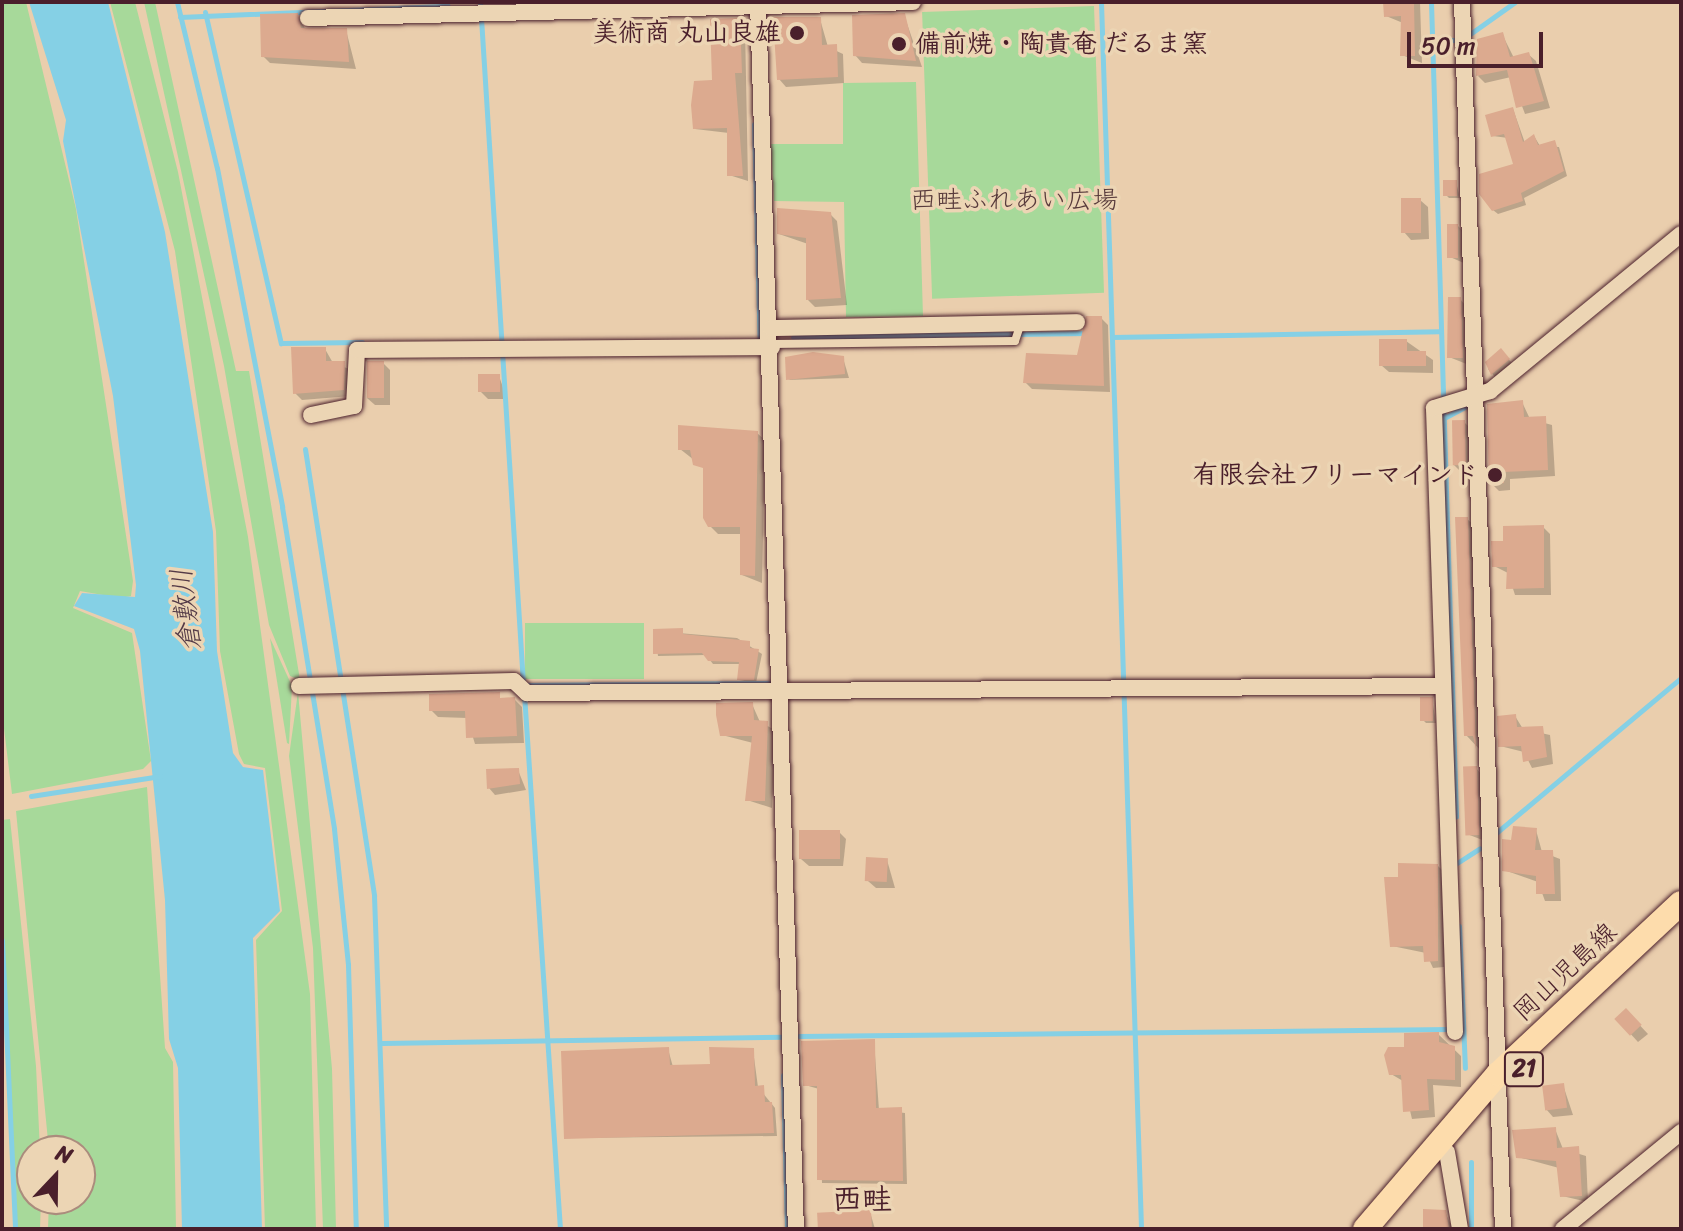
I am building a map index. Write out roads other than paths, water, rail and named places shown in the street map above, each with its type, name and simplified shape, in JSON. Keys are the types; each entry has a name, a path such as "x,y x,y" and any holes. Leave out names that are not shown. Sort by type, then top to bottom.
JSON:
{"main road":[{"name":"岡山児島線","path":"1365,1229 1498,1085 1681,903"},
{"name":"岡山児島線","path":"1384,1229 1498,1085 1681,925"}],"street":[{"path":"308,18 913,2"},
{"path":"1462,2 1503,1229"},
{"path":"758,4 775,689 796,1229"},
{"path":"1455,1029 1443,683 1443,405 1475,398 1681,234"},
{"path":"311,415 354,406 357,350 767,343 1019,330 1077,322"},
{"path":"307,684 514,681 527,693 1443,683"},
{"path":"1563,1229 1681,1132"},
{"path":"1447,1152 1460,1229"}],"water":[{"name":"倉敷川","path":"29,2 108,2 165,232 213,532 217,651 233,753 243,767 263,770 280,911 253,938 262,1229 182,1229 178,1068 169,1039 165,900 140,651 134,629 74,606 82,593 135,597 113,396 63,141 66,120"}],"waterway":[{"path":"177,2 217,168 282,507 334,829 348,965 356,1229"},
{"path":"480,2 523,684"},
{"path":"586,3 609,2"},
{"path":"1101,2 1141,1229"},
{"path":"1431,2 1456,817"},
{"path":"1470,34 1515,2"},
{"path":"180,17 448,6"},
{"path":"205,12 281,343 362,342"},
{"path":"1430,42 1454,40"},
{"path":"754,124 760,346"},
{"path":"1112,337 1440,331"},
{"path":"793,337 1087,333"},
{"path":"1444,418 1465,407"},
{"path":"305,449 374,896 386,1229"},
{"path":"1496,833 1681,678"},
{"path":"524,685 775,683"},
{"path":"524,694 560,1229"},
{"path":"31,796 160,776"},
{"path":"1457,863 1480,848"},
{"path":"1459,926 1465,1068"},
{"path":"2,940 15,1229"},
{"path":"799,1036 1451,1029"},
{"path":"382,1043 784,1037"},
{"path":"783,1075 787,1229"},
{"path":"1471,1162 1471,1229"}],"place":[{"name":"美術商 丸山良雄","path":"797,33"},
{"name":"備前焼・陶貴奄 だるま窯","path":"899,44"},
{"name":"有限会社フリーマインド","path":"1495,475"}],"district":[{"name":"西畦","path":"862,1199"}],"park label":[{"name":"西畦ふれあい広場","path":"1014,200"}]}
